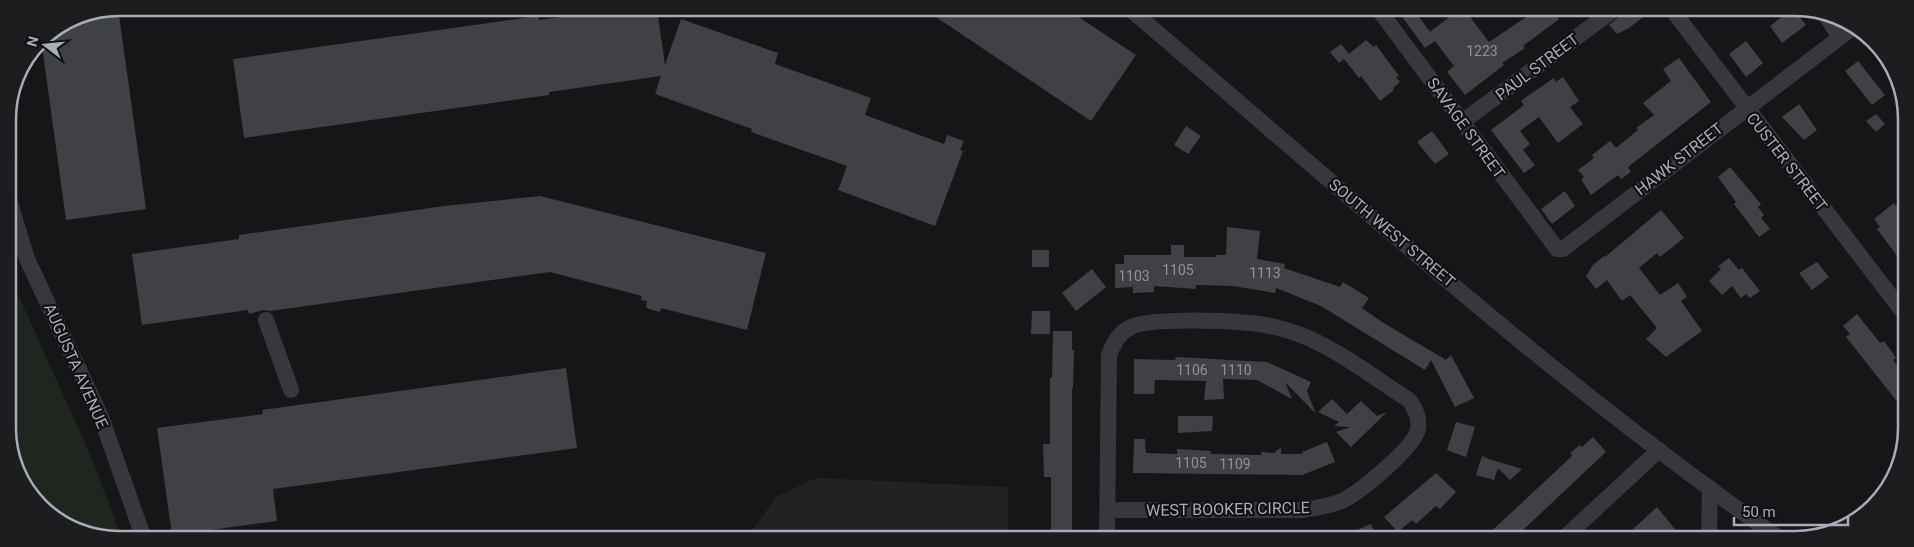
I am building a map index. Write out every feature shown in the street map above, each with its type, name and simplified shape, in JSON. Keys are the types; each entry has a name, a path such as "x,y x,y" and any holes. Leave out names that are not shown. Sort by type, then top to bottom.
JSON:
{"street":[{"name":"SOUTH WEST STREET","path":"1138,16 1534,354 1769,531"},
{"name":"SAVAGE STREET","path":"1383,16 1554,246"},
{"name":"PAUL STREET","path":"1462,122 1605,16"},
{"name":"CUSTER STREET","path":"1676,16 1898,306"},
{"name":"HAWK STREET","path":"1554,246 1557,249 1563,249 1745,108 1846,33"},
{"name":"AUGUSTA AVENUE","path":"16,223 27,259 101,417 141,531"},
{"path":"266,320 291,390"},
{"name":"WEST BOOKER CIRCLE","path":"1148,322 1249,323 1275,327 1320,344 1409,400 1416,411 1418,429 1410,444 1355,494 1342,501 1321,508 1302,510 1108,510 1109,355 1121,334 1129,328 1148,322"},
{"path":"1572,531 1659,450"},
{"path":"1709,531 1710,488"},
{"path":"1107,531 1108,510"}],"shaded area":[{"path":"16,290 93,461 119,531 93,527 68,517 46,501 24,467 16,435"},
{"path":"816,478 1008,487 1008,531 752,531 776,497"}],"building":[{"path":"119,16 146,209 66,220 43,50 62,34 80,24 99,18"},
{"path":"538,16 539,20 568,16 658,16 665,65 681,19 778,53 775,64 871,98 865,115 944,144 947,135 964,141 960,150 963,151 935,226 838,190 847,166 751,132 752,129 655,94 661,76 549,92 549,95 244,138 233,59"},
{"path":"934,16 1077,16 1136,55 1091,121"},
{"path":"1401,16 1418,16 1430,32 1450,16 1470,16 1489,42 1528,16 1557,16 1559,19 1523,46 1525,48 1502,63 1504,65 1465,95 1447,72 1454,66 1435,41 1425,48"},
{"path":"1620,16 1645,16 1629,28 1617,34 1609,25"},
{"path":"1783,16 1799,16 1806,25 1782,43 1770,26"},
{"path":"1366,40 1374,47 1376,45 1399,76 1396,77 1400,82 1393,88 1394,90 1380,101 1361,76 1359,78 1344,59 1339,63 1330,52 1341,44 1349,54"},
{"path":"1746,41 1763,63 1746,77 1729,54"},
{"path":"1679,58 1711,102 1628,167 1631,172 1621,179 1618,175 1591,195 1581,179 1584,177 1578,170 1594,158 1592,155 1610,141 1616,148 1638,130 1636,128 1654,115 1643,103 1671,81 1663,69"},
{"path":"1858,61 1885,95 1872,105 1845,71"},
{"path":"1563,77 1579,101 1570,107 1583,124 1558,143 1539,117 1520,131 1530,144 1523,150 1535,165 1524,173 1491,130 1524,105 1521,101 1554,78 1556,82"},
{"path":"1799,104 1817,130 1804,140 1782,117"},
{"path":"1876,114 1885,124 1876,132 1866,121"},
{"path":"1186,126 1201,136 1188,154 1174,145"},
{"path":"1432,131 1449,154 1435,164 1417,142"},
{"path":"1730,167 1761,204 1758,207 1764,215 1761,218 1770,229 1759,237 1734,204 1736,202 1718,177"},
{"path":"1565,191 1575,206 1552,224 1541,209"},
{"path":"540,196 766,253 747,330 661,308 660,312 646,308 647,301 641,300 642,296 550,272 270,311 263,310 249,314 248,310 142,325 132,254 239,239 239,235 444,206"},
{"path":"1894,203 1896,206 1898,204 1898,257 1877,229 1880,227 1874,219"},
{"path":"1661,210 1684,238 1660,257 1657,253 1639,268 1660,295 1678,283 1687,297 1681,301 1702,331 1666,357 1646,339 1657,328 1630,295 1622,301 1607,280 1596,289 1586,276 1593,265"},
{"path":"1227,227 1260,231 1257,259 1285,264 1284,268 1340,287 1343,282 1369,298 1362,308 1382,322 1446,360 1451,355 1474,398 1455,407 1431,360 1425,370 1321,306 1276,288 1275,293 1233,286 1196,285 1196,289 1154,286 1154,292 1133,293 1133,287 1115,288 1115,264 1124,264 1124,255 1171,255 1171,245 1184,245 1184,257 1216,257 1216,255 1226,255"},
{"path":"1032,250 1049,250 1049,267 1032,267"},
{"path":"1729,258 1739,270 1742,268 1760,291 1750,298 1746,294 1741,298 1732,286 1722,295 1709,281 1721,269 1718,266"},
{"path":"1817,262 1829,277 1812,290 1799,273"},
{"path":"1092,269 1106,287 1076,311 1062,293"},
{"path":"1032,311 1050,311 1050,334 1031,334"},
{"path":"1857,314 1880,343 1884,341 1896,358 1893,360 1898,367 1898,403 1846,337 1850,334 1843,326"},
{"path":"1053,331 1072,331 1072,350 1074,350 1072,388 1072,531 1051,531 1051,477 1044,477 1043,444 1050,444 1050,378 1052,378"},
{"path":"1176,357 1267,362 1311,382 1307,391 1316,414 1285,382 1292,399 1257,380 1223,379 1224,399 1204,400 1206,381 1155,380 1154,394 1134,394 1134,359 1175,360"},
{"path":"566,368 577,448 273,489 277,521 202,531 171,531 157,428 263,414 262,410"},
{"path":"1332,399 1347,414 1361,401 1377,416 1387,412 1351,447 1336,432 1350,427 1334,426 1339,422 1318,412"},
{"path":"1178,416 1213,416 1212,431 1178,433"},
{"path":"1456,422 1475,427 1466,457 1447,450"},
{"path":"1593,437 1606,452 1522,531 1492,531 1572,456 1570,453 1580,445 1582,447"},
{"path":"1134,439 1145,439 1146,453 1177,454 1177,449 1211,451 1211,454 1261,455 1261,452 1274,453 1281,447 1281,454 1303,454 1302,452 1327,442 1335,462 1302,475 1133,473"},
{"path":"1482,456 1522,469 1510,480 1498,468 1494,480 1476,475"},
{"path":"1436,473 1456,492 1440,509 1436,506 1416,524 1412,520 1399,531 1384,517"},
{"path":"1657,507 1676,531 1635,531 1633,529"},
{"path":"1371,524 1374,531 1354,531"}]}
